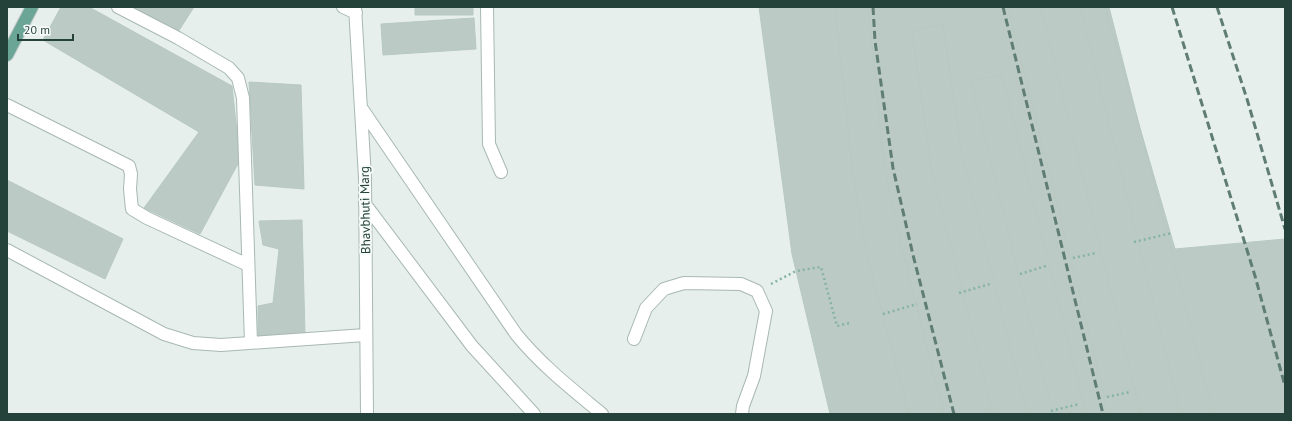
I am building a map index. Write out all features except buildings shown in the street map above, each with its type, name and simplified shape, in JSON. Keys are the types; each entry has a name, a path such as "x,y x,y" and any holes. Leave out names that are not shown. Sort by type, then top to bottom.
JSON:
{"main road":[{"path":"7,55 32,7"}],"street":[{"path":"118,7 178,38 229,68 238,78 243,98 251,342"},
{"path":"343,7 355,10"},
{"path":"487,7 489,144 501,172"},
{"name":"Bhavbhuti Marg","path":"355,10 365,178 365,334 367,414"},
{"path":"7,105 129,166 132,174 130,189 132,209 147,218 248,265"},
{"path":"361,108 520,340 528,350 550,371 602,414"},
{"path":"365,204 472,346 534,414"},
{"path":"7,250 164,334 194,343 222,345 365,334"},
{"path":"634,339 646,308 664,289 684,283 741,284 757,291 766,311 754,376 743,406 742,414"}],"path":[{"path":"1134,242 1172,233"},
{"path":"1073,258 1096,253"},
{"path":"1020,274 1046,266"},
{"path":"757,291 796,271 821,267 837,326 849,323"},
{"path":"959,292 990,284"},
{"path":"883,314 917,304"},
{"path":"1107,397 1130,392"},
{"path":"1051,411 1079,404"}],"railway":[{"path":"873,7 875,41 893,168 913,255 954,414"},
{"path":"1003,7 1103,414"},
{"path":"1172,7 1255,276 1285,386"},
{"path":"1217,7 1247,99 1285,229"}]}
